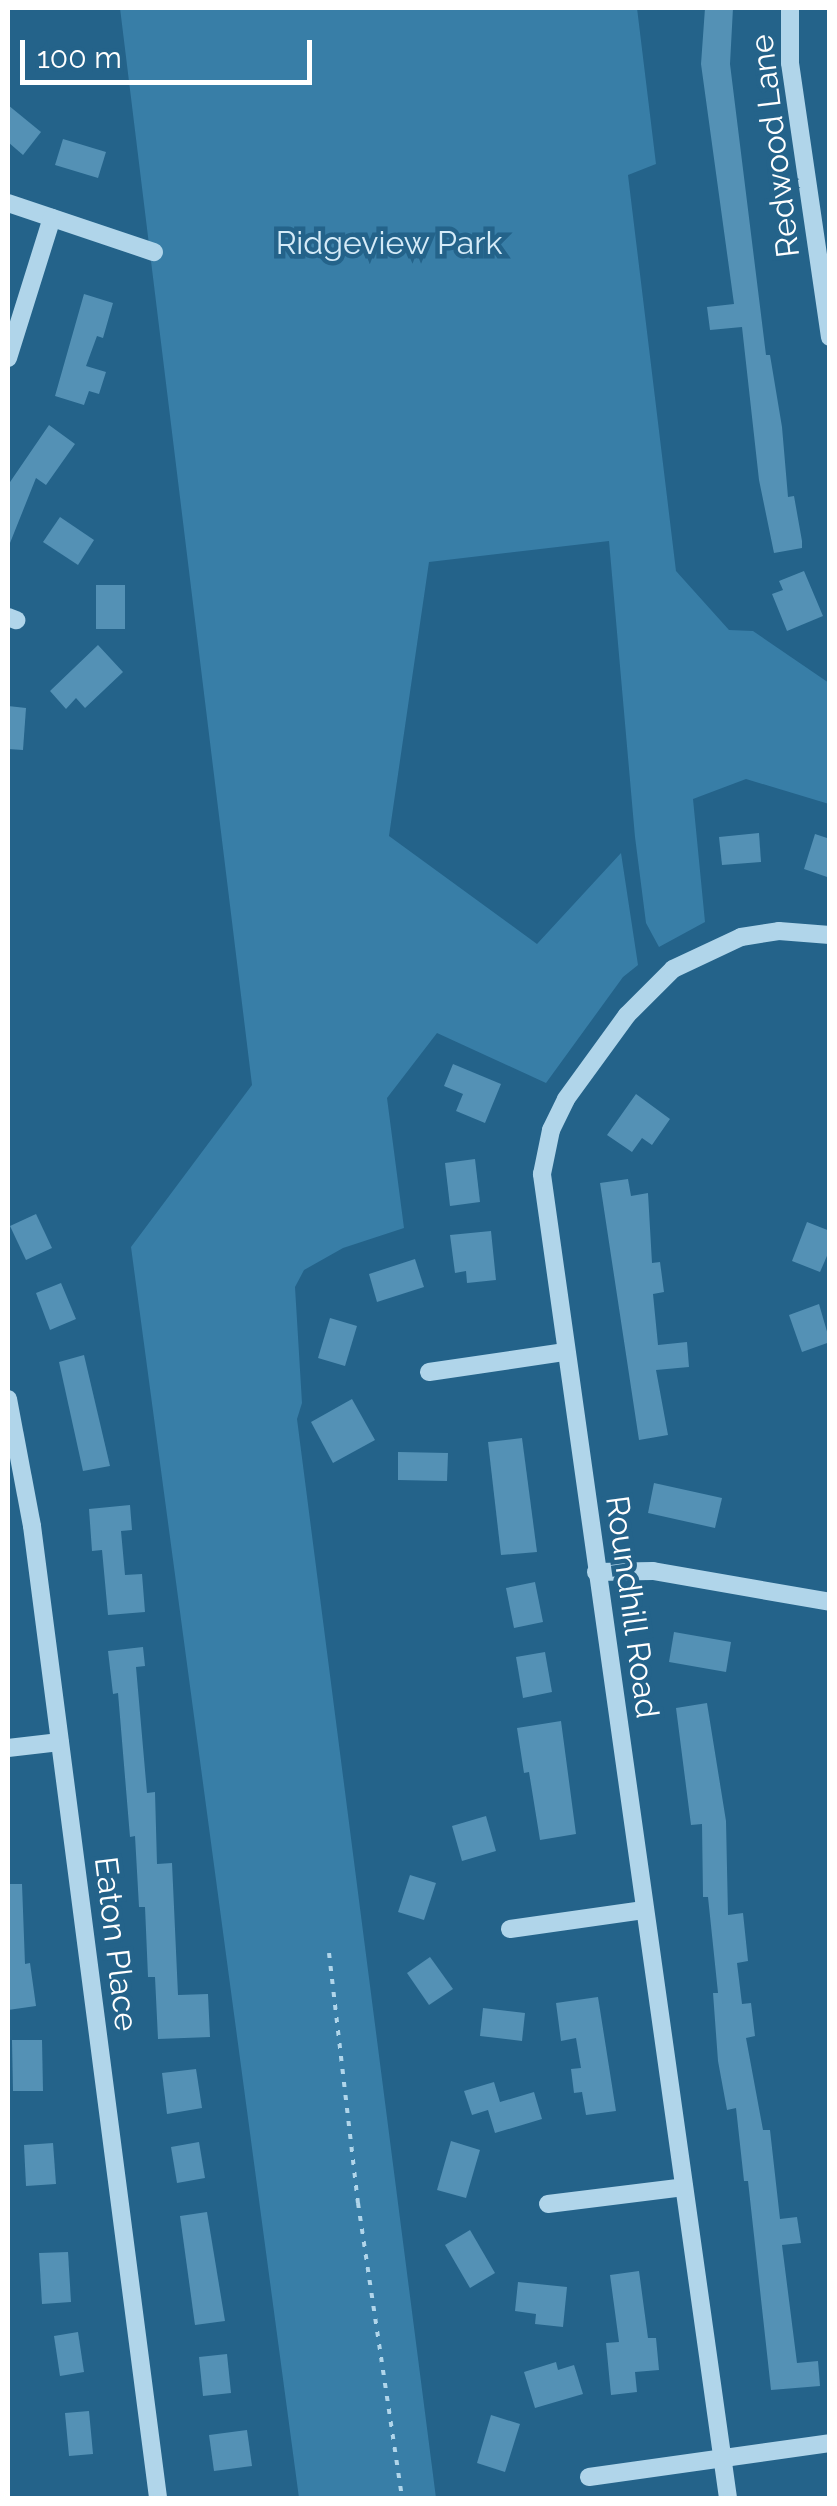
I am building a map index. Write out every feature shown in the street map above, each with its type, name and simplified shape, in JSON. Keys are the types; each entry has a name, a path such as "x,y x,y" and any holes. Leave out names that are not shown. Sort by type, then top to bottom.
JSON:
{"street":[{"name":"Redwood Lane","path":"790,8 790,63 823,246 830,337"},
{"path":"8,203 154,252"},
{"path":"8,358 52,218"},
{"name":"Roundhill Road","path":"728,2498 542,1174 551,1130 566,1099 628,1015 686,960 762,933 830,935"},
{"path":"430,1372 564,1352"},
{"name":"Eaton Place","path":"8,1399 32,1526 158,2498"},
{"path":"596,1572 653,1571 830,1602"},
{"path":"8,1748 60,1742"},
{"path":"510,1930 644,1910"},
{"path":"548,2204 684,2187"},
{"path":"589,2478 830,2443"}],"path":[{"path":"329,1953 358,2203 402,2498"}],"green space":[{"name":"Ridgeview Park","path":"120,8 637,8 656,164 628,175 676,571 729,630 753,631 829,683 829,804 746,779 693,799 705,922 659,947 646,923 635,837 609,541 429,562 389,836 537,944 621,853 638,965 623,977 546,1083 437,1033 387,1098 404,1228 343,1248 304,1270 295,1287 302,1403 297,1419 436,2498 299,2498 131,1247 252,1085"}],"building":[{"path":"705,8 733,8 730,64 766,355 770,355 782,427 788,497 794,496 802,541 802,548 774,553 759,480 742,327 710,330 707,307 734,304 701,64"},
{"path":"8,105 41,132 23,155 8,142"},
{"path":"63,139 106,152 98,178 55,165"},
{"path":"84,294 113,303 103,338 97,336 86,366 106,372 99,394 89,391 84,405 55,396"},
{"path":"49,425 75,444 46,485 36,478 8,548 8,485"},
{"path":"60,517 94,540 78,565 43,542"},
{"path":"804,571 823,616 787,631 772,594 783,590 779,581"},
{"path":"96,585 125,585 125,629 96,629"},
{"path":"98,645 123,672 85,708 76,698 66,709 50,691"},
{"path":"8,706 26,708 23,750 8,749"},
{"path":"759,833 761,862 722,865 719,837"},
{"path":"815,834 830,839 830,878 804,869"},
{"path":"453,1064 501,1084 485,1123 456,1111 463,1094 444,1086"},
{"path":"636,1094 670,1119 652,1145 642,1138 632,1152 607,1135"},
{"path":"475,1159 480,1202 450,1206 445,1163"},
{"path":"628,1179 631,1196 648,1193 652,1263 660,1262 664,1292 653,1294 658,1345 687,1342 689,1367 656,1370 668,1435 639,1440 600,1183"},
{"path":"36,1214 52,1248 26,1260 10,1226"},
{"path":"807,1222 830,1231 830,1249 820,1272 792,1261"},
{"path":"491,1231 496,1280 467,1283 466,1271 455,1273 450,1235"},
{"path":"415,1259 424,1287 377,1302 369,1274"},
{"path":"61,1283 76,1319 50,1330 36,1293"},
{"path":"819,1304 830,1342 802,1352 789,1315"},
{"path":"330,1318 357,1326 345,1366 318,1358"},
{"path":"84,1355 110,1466 83,1471 59,1362"},
{"path":"352,1399 375,1440 333,1463 311,1422"},
{"path":"522,1438 537,1552 501,1555 488,1442"},
{"path":"398,1452 448,1453 447,1481 398,1480"},
{"path":"654,1483 722,1498 715,1528 648,1513"},
{"path":"130,1505 132,1530 121,1531 125,1575 142,1574 145,1612 108,1615 102,1550 92,1551 89,1509"},
{"path":"535,1582 543,1622 514,1628 506,1588"},
{"path":"674,1632 731,1642 726,1672 669,1662"},
{"path":"143,1647 145,1666 136,1667 147,1793 155,1792 157,1864 172,1863 178,1995 208,1994 210,2037 158,2039 155,1977 148,1977 145,1907 139,1907 118,1693 113,1694 108,1651"},
{"path":"545,1652 552,1692 523,1698 516,1657"},
{"path":"707,1703 726,1821 728,1915 743,1913 748,1961 737,1963 742,2004 751,2003 755,2036 746,2038 763,2130 770,2130 780,2219 797,2217 801,2243 782,2245 797,2363 818,2361 820,2386 771,2390 748,2181 744,2181 736,2108 727,2110 718,2061 713,1993 718,1993 708,1897 703,1897 702,1824 691,1825 676,1708"},
{"path":"561,1721 576,1834 540,1840 517,1728"},
{"path":"486,1816 496,1851 462,1861 452,1826"},
{"path":"410,1875 436,1883 424,1920 398,1912"},
{"path":"8,1884 22,1884 25,1964 30,1963 36,2006 8,2010"},
{"path":"430,1957 453,1989 429,2005 407,1973"},
{"path":"598,1997 616,2111 586,2115 582,2092 574,2093 571,2069 581,2068 576,2038 561,2041 556,2003"},
{"path":"483,2008 525,2013 522,2041 480,2036"},
{"path":"12,2040 42,2040 43,2091 13,2091"},
{"path":"196,2069 202,2108 167,2114 162,2073"},
{"path":"494,2082 500,2102 534,2092 542,2119 495,2133 488,2110 472,2115 464,2091"},
{"path":"451,2141 480,2150 466,2198 437,2190"},
{"path":"199,2142 205,2178 177,2183 171,2147"},
{"path":"53,2143 56,2184 26,2186 24,2145"},
{"path":"207,2212 225,2321 195,2325 180,2216"},
{"path":"470,2230 495,2273 470,2288 445,2245"},
{"path":"68,2252 71,2302 42,2304 39,2253"},
{"path":"639,2271 648,2338 656,2338 659,2370 635,2372 637,2392 611,2395 606,2343 619,2342 610,2275"},
{"path":"518,2282 567,2287 563,2327 535,2324 536,2314 515,2311"},
{"path":"78,2332 84,2372 60,2376 54,2336"},
{"path":"227,2354 231,2393 203,2396 199,2357"},
{"path":"556,2362 558,2370 574,2365 583,2394 535,2408 524,2372"},
{"path":"89,2411 93,2454 69,2456 65,2413"},
{"path":"491,2415 520,2424 505,2472 477,2463"},
{"path":"247,2430 252,2466 214,2471 209,2435"}]}
